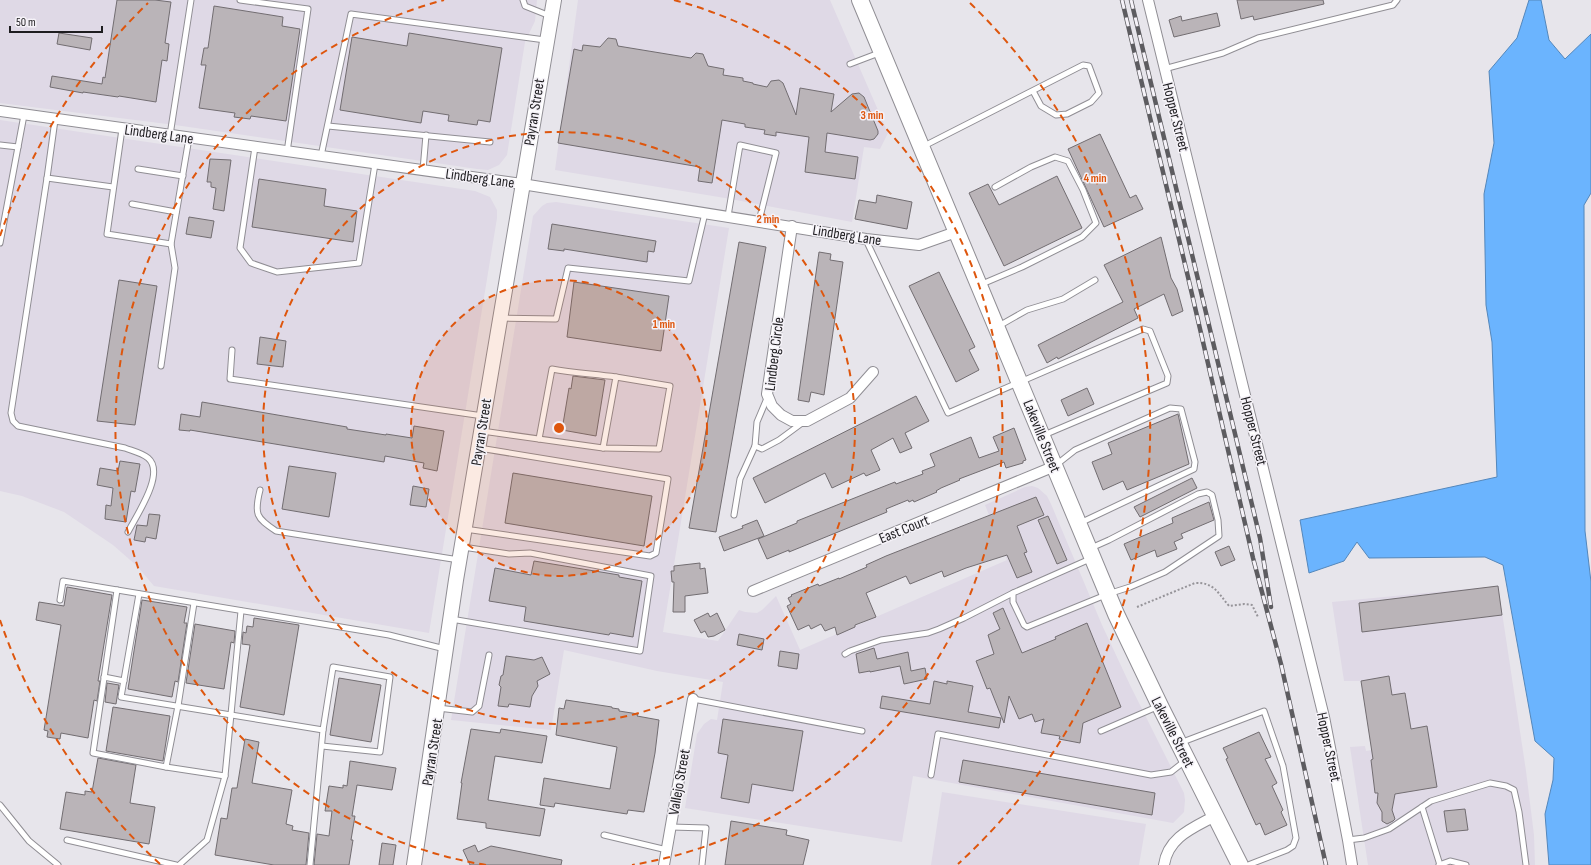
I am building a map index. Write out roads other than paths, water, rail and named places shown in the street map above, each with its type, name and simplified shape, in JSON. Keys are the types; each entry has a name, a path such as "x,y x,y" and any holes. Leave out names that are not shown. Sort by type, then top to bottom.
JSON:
{"main road":[{"name":"Payran Street","path":"414,865 461,553 546,40 554,0"},
{"name":"Lakeville Street","path":"860,0 1108,594 1160,706 1180,743 1240,865"}],"street":[{"name":"Hopper Street","path":"1148,0 1324,717 1352,865"},
{"name":"Lindberg Lane","path":"0,112 522,184 866,239 918,245 956,232"},
{"name":"Lindberg Circle","path":"792,226 768,395 772,406 781,415 792,420 804,422"},
{"path":"804,422 850,398 873,372"},
{"name":"East Court","path":"753,591 1055,466"},
{"name":"Vallejo Street","path":"664,865 693,699"},
{"path":"1164,865 1165,856 1175,840 1215,816"}],"lane":[{"path":"170,135 191,0"},
{"path":"240,0 308,9 287,152"},
{"path":"523,0 525,6 551,16"},
{"path":"1164,69 1223,53 1258,38 1393,5 1397,0"},
{"path":"322,156 351,14 546,40"},
{"path":"850,64 882,52"},
{"path":"921,147 1084,65 1089,66 1099,93 1091,102 1067,114 1056,115 1041,106 1033,91"},
{"path":"0,243 24,115"},
{"path":"55,120 11,413 13,421 18,426 125,448 148,458 152,462 154,477 151,487 128,532"},
{"path":"328,126 490,142"},
{"path":"122,129 107,234 171,244"},
{"path":"423,170 426,136"},
{"path":"161,366 175,268 171,244 189,138"},
{"path":"0,145 18,147"},
{"path":"728,216 740,145 776,153 759,221"},
{"path":"255,147 240,248 251,263 277,272 359,264 375,164"},
{"path":"979,286 1082,237 1096,223 1083,190 1068,161 1055,157 1031,167 995,187"},
{"path":"138,168 183,176"},
{"path":"47,178 113,187"},
{"path":"132,204 176,212"},
{"path":"500,318 556,319 568,268 689,281 705,213"},
{"path":"866,239 948,413 1143,329 1150,331 1168,376 1167,383 1043,436"},
{"path":"996,327 1027,310 1063,299 1096,280"},
{"path":"232,350 230,379 484,416"},
{"path":"481,431 603,448 659,449 670,386 616,377 552,369 539,439"},
{"path":"603,448 616,377"},
{"path":"734,515 740,479 755,446 757,422 768,395"},
{"path":"1055,466 1075,450 1170,408 1181,409 1195,462 1194,469 1079,524"},
{"path":"755,446 762,449 779,440 804,422"},
{"path":"465,529 650,556 656,553 668,479 478,448"},
{"path":"260,490 256,506 260,520 276,531 461,553 530,554 651,576 640,651 451,618"},
{"path":"845,654 881,640 928,633 939,629 1091,553 1110,540 1198,494 1207,492 1212,495 1218,520 1219,536 1164,572 1130,587 1108,594 1027,627 1024,625 1013,602 1013,593"},
{"path":"60,600 63,581 389,635 447,649"},
{"path":"117,590 93,753 166,767 225,776"},
{"path":"139,594 121,697 323,730"},
{"path":"166,767 178,706 194,603"},
{"path":"179,865 207,840 225,776 242,611"},
{"path":"438,708 472,712 479,706 489,655"},
{"path":"310,865 323,730 333,667 390,677 380,752 322,746"},
{"path":"104,677 124,681"},
{"path":"693,699 862,731"},
{"path":"1101,731 1160,706"},
{"path":"1180,743 1264,711 1283,766 1296,838 1293,846 1288,850 1248,865"},
{"path":"931,774 938,734 1151,775 1171,772 1187,759"},
{"path":"1348,840 1364,838 1389,829 1431,801 1490,783 1506,786 1514,790 1519,812 1526,865"},
{"path":"0,805 29,841 58,865"},
{"path":"1422,807 1439,865 1450,861 1466,865"},
{"path":"671,827 706,828 702,865"},
{"path":"604,835 667,850"},
{"path":"67,840 176,865"}],"water":[{"path":"1529,0 1541,0 1549,40 1565,59 1591,34 1591,193 1584,205 1585,531 1591,582 1591,865 1549,865 1545,814 1553,780 1554,758 1535,741 1503,565 1485,557 1369,558 1357,542 1344,561 1309,573 1300,520 1497,477 1492,342 1486,305 1484,194 1494,143 1489,71 1517,38"}],"railway":[{"path":"1122,0 1253,558 1281,664 1326,865"},
{"path":"1131,0 1260,538 1271,607"}]}
